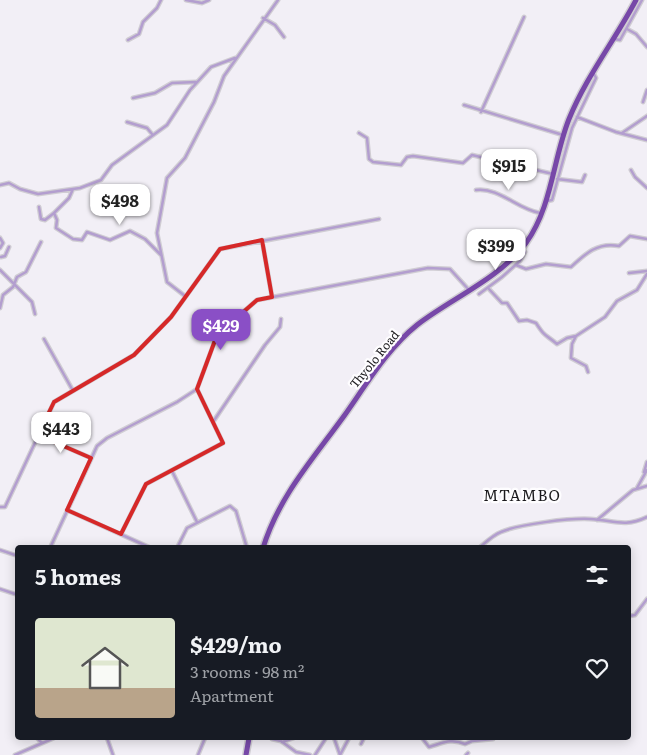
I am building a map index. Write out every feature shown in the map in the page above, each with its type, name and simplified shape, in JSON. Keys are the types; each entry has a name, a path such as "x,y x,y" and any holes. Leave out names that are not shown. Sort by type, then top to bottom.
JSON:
{"highway":[{"name":"Thyolo Road","path":"264,545 280,506 293,482 382,362 409,332 504,266 522,247 535,229 547,201 563,135 580,96 636,0"},
{"path":"246,755 249,740"}],"street":[{"path":"128,40 139,34 143,22 157,8 161,0"},
{"path":"186,0 202,2 209,0"},
{"path":"185,296 167,282 156,233 165,184 170,173 185,158 214,102 221,82 263,18 278,0"},
{"path":"614,39 620,40 642,0"},
{"path":"482,112 524,17"},
{"path":"263,18 278,28 284,37"},
{"path":"627,29 636,34 647,47"},
{"path":"0,185 9,183 20,189 38,194 73,189 101,180 112,165 134,150 152,134 167,125 196,82 213,65 237,58"},
{"path":"547,201 552,200 572,128 593,86 596,76 594,72"},
{"path":"133,98 154,93 172,83 196,82"},
{"path":"643,102 647,90"},
{"path":"464,105 563,135"},
{"path":"622,133 647,116"},
{"path":"577,117 647,140"},
{"path":"127,122 147,128 152,134"},
{"path":"359,133 367,138 369,159 373,162 401,165 407,157 412,156 463,163 472,155 553,174"},
{"path":"631,170 635,178 647,188"},
{"path":"557,179 582,182 585,175"},
{"path":"39,207 41,219 44,220 69,198 73,189"},
{"path":"476,190 484,189 500,194 524,209 542,213"},
{"path":"54,213 57,220 56,228 73,239 82,240 87,232 110,240 130,231 144,239 161,255"},
{"path":"0,507 5,507 54,402 72,389 134,355 164,326 220,249 379,219"},
{"path":"516,264 526,269 546,264 571,267 597,246 604,244 619,246 630,236 647,239"},
{"path":"0,238 2,238 4,243 0,248"},
{"path":"262,240 272,296"},
{"path":"0,308 3,295 17,277 26,272 41,242"},
{"path":"0,257 4,256 9,247"},
{"path":"479,294 516,264 525,254 522,247"},
{"path":"51,545 97,446 107,438 177,402 197,388 217,336 257,300 435,268 453,271 468,290"},
{"path":"0,270 32,302 35,314"},
{"path":"629,273 647,273"},
{"path":"488,288 502,303 507,303 519,321 527,320 536,323 546,338 557,344 567,338 576,336 606,316 617,301 637,290 647,273"},
{"path":"213,422 280,327 281,319"},
{"path":"576,336 571,358 586,366 588,372"},
{"path":"44,339 72,389"},
{"path":"121,534 146,484 223,444 197,388"},
{"path":"38,435 91,458"},
{"path":"597,520 642,483 647,462"},
{"path":"644,474 647,470"},
{"path":"172,471 197,522"},
{"path":"641,489 647,486"},
{"path":"636,489 647,491"},
{"path":"178,545 185,530 197,522 232,506 246,545"},
{"path":"67,510 144,545"},
{"path":"483,545 498,533 512,528 585,519 614,524 637,522 647,518"},
{"path":"0,550 15,555"},
{"path":"0,589 15,594"},
{"path":"631,616 635,616 647,598"},
{"path":"39,740 42,743"},
{"path":"16,755 49,740"},
{"path":"108,740 112,755"},
{"path":"198,755 203,740"},
{"path":"275,740 282,742 296,752 310,755"},
{"path":"282,742 288,740"},
{"path":"315,755 325,740"},
{"path":"335,740 340,755"},
{"path":"340,755 348,740"},
{"path":"360,744 363,740"},
{"path":"424,740 429,747 444,741 455,740 465,744 487,740"}],"highlighted area":[{"path":"262,240 272,297 257,300 217,335 197,389 223,443 146,484 121,534 67,510 91,458 38,435 54,402 134,355 171,317 220,249"}],"district":[{"name":"MTAMBO","path":"522,494"}]}
